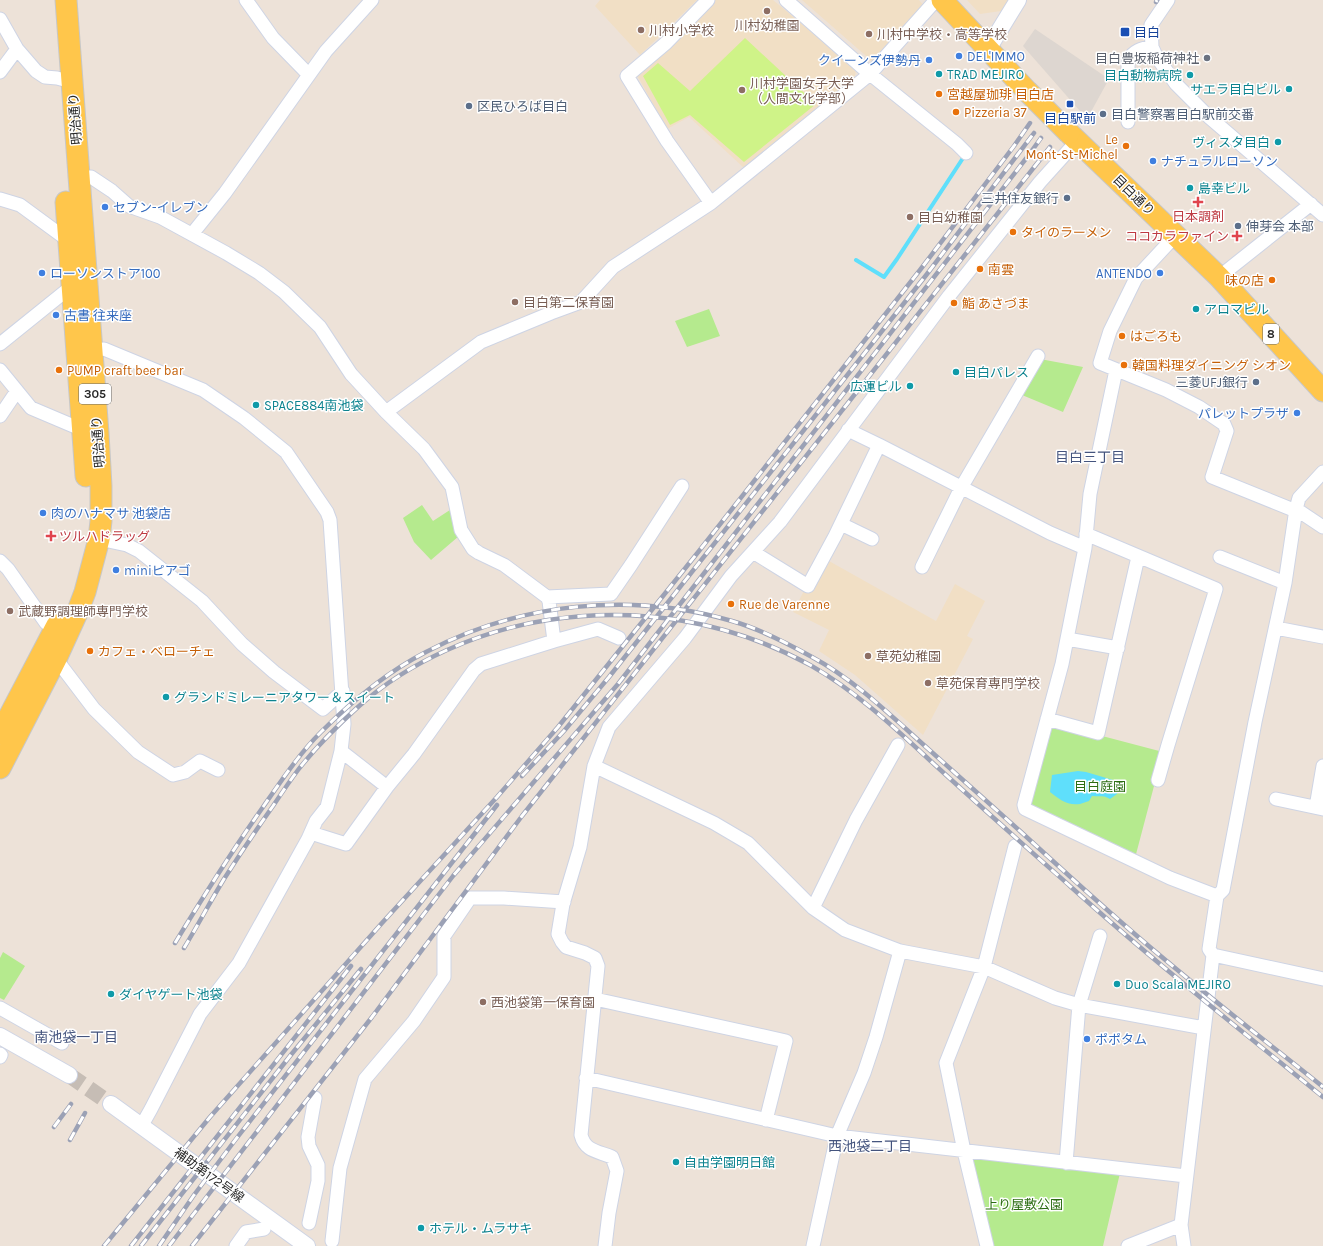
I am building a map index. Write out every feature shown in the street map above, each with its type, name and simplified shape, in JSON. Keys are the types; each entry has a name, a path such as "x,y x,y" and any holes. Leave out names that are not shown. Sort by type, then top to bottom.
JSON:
{"main road":[{"name":"明治通り","path":"0,734 65,609 72,589 87,521 88,505 83,430 84,350 79,177 52,0"},
{"name":"明治通り","path":"0,768 78,613 99,539 101,521 101,486 84,350 72,286 69,241 65,80 66,0"},
{"name":"目白通り","path":"942,0 1073,137 1219,277 1323,391"}],"street":[{"path":"246,0 273,38 309,75"},
{"path":"192,234 225,193 326,51 372,0"},
{"path":"708,0 666,43 627,76 667,142 711,203"},
{"path":"786,0 870,74 957,144 966,153"},
{"path":"386,412 481,342 581,302 613,267 711,203 870,74 936,0"},
{"path":"988,49 1018,0"},
{"path":"1168,0 1151,25 1152,48 1176,84 1209,117 1323,215"},
{"path":"0,19 17,48 36,71 45,77 65,80"},
{"path":"0,72 17,48"},
{"path":"1128,122 1128,60 1134,52 1144,48 1152,48"},
{"path":"605,1246 609,1213 617,1171 612,1157 587,1147 583,1142 581,1135 598,966 595,958 566,947 558,934 564,902 580,847 594,766 609,727 685,638 731,576 780,522 949,296 1040,182 1073,137"},
{"path":"79,177 91,177 116,194 129,206 160,216 259,273 284,292 320,327 351,374 386,412 424,449 452,487 461,530 473,548 478,553 504,565 547,597 610,594 631,565 682,486"},
{"path":"0,199 20,204 69,241"},
{"path":"1219,277 1311,204"},
{"path":"1176,235 1136,278 1110,331 1100,364 1166,390 1224,424 1227,431 1212,477 1296,510 1323,527"},
{"path":"0,344 72,286"},
{"path":"84,350 104,349 203,390 244,418 286,452 327,512 330,520 343,691 344,724 341,751 327,807 316,822 311,834 238,963 200,1014 142,1126"},
{"path":"922,566 962,488 1038,356"},
{"path":"0,370 31,408 83,430"},
{"path":"1116,370 1090,494 1085,548 1067,639 1024,805 1025,809 1170,878 1217,896"},
{"path":"0,416 17,391"},
{"path":"848,430 1050,533 1085,548"},
{"path":"753,552 808,586 841,524 879,445"},
{"path":"1184,1246 1181,1225 1213,955 1209,949 1217,896 1223,890 1254,730 1285,583 1299,498 1323,472"},
{"path":"841,524 872,539"},
{"path":"1086,534 1216,589 1158,780"},
{"path":"99,539 127,545 139,551 202,601 242,644 274,672 323,709 343,691"},
{"path":"1047,719 1098,732 1138,557"},
{"path":"1220,558 1285,583"},
{"path":"0,560 46,623 55,628"},
{"path":"547,597 554,641"},
{"path":"1276,628 1323,637"},
{"path":"311,834 346,844 387,787 414,754 474,670 481,664 598,629 618,638"},
{"path":"1067,639 1118,648"},
{"path":"56,659 94,709 138,752 173,775 186,772 200,761 218,770"},
{"path":"813,908 856,820 898,745"},
{"path":"341,751 387,787"},
{"path":"594,766 714,823 748,843 813,908 845,930 900,951 984,967 1055,998 1079,1005 1204,1028"},
{"path":"1276,799 1319,808 1323,766"},
{"path":"987,1246 964,1151 946,1063 984,967 1015,846"},
{"path":"332,1241 340,1168 365,1079 414,1021 444,977 444,936 461,910 470,898 504,898 564,902"},
{"path":"1066,1163 1079,1005 1100,936"},
{"path":"813,1246 837,1136 864,1073 876,1037 900,951"},
{"path":"1213,955 1323,978"},
{"path":"595,999 786,1041 766,1120"},
{"path":"0,1008 62,1044"},
{"path":"0,1036 69,1075"},
{"path":"586,1078 837,1136 1186,1176"},
{"path":"309,1223 318,1181 318,1165 309,1146 308,1136 315,1098"},
{"name":"補助第172号線","path":"111,1104 307,1246"},
{"path":"1128,1246 1181,1225"},
{"path":"236,1246 246,1232 264,1229"}],"shaded area":[{"name":"川村小学校","path":"600,0 697,0 640,55 595,6"},
{"name":"川村学園女子大学 （人間文化学部）","path":"715,0 773,0 856,69 855,76 744,168 689,117 667,129 637,75 670,45"},
{"name":"川村中学校・高等学校","path":"802,0 919,0 924,6 873,62"},
{"path":"967,0 1011,0 1001,11 980,14"},
{"path":"1035,29 1109,79 1087,119 1023,46"},
{"path":"829,561 936,621 955,584 985,601 967,636 973,639 923,735 855,675 819,651 829,630 793,612 806,587 812,590"}],"green space":[{"path":"745,38 816,104 744,162 690,115 670,125 643,76 658,63 690,91"},
{"path":"709,309 720,336 687,347 675,321"},
{"path":"1040,359 1083,367 1063,412 1022,395"},
{"path":"422,505 433,521 453,508 459,536 431,560 414,542 403,518"},
{"name":"目白庭園","path":"1049,722 1163,752 1135,858 1026,806"},
{"path":"3,952 25,966 4,1000 0,998 0,958"},
{"name":"上り屋敷公園","path":"969,1157 1120,1173 1103,1246 991,1246"}],"water":[{"path":"1078,771 1113,780 1118,788 1117,794 1110,799 1092,796 1089,801 1080,804 1071,804 1050,792 1052,775"}],"waterway":[{"path":"856,260 884,277 965,155"}],"tunnel":[{"path":"69,1075 111,1104"}],"railway":[{"path":"104,1246 210,1117 558,727 699,551 920,270 1030,123"},
{"path":"522,776 564,731 609,677 927,274 1034,133"},
{"path":"169,1246 453,876 618,684 1041,138"},
{"path":"192,1246 372,1017 522,816 1050,147"},
{"path":"175,943 240,840 298,759 313,740 333,720 384,678 426,652 462,635 499,622 537,613 576,607 615,605 655,606 694,612 732,621 753,628 826,665 854,684 892,716 1088,893 1153,949 1225,1009 1323,1087"},
{"path":"184,948 224,879 298,770 319,745 350,714 378,690 400,675 447,650 497,631 548,620 582,616 649,616 682,621 748,637 779,650 827,675 890,724 1133,941 1323,1097"},
{"path":"159,1246 194,1195 236,1139 497,805"},
{"path":"131,1246 351,966"},
{"path":"141,1246 290,1056 361,969"},
{"path":"54,1127 71,1104"},
{"path":"70,1140 85,1113"}],"place":[{"name":"川村幼稚園","path":"767,11"},
{"name":"川村小学校","path":"641,30"},
{"name":"目白","path":"1125,32"},
{"name":"川村中学校・高等学校","path":"869,34"},
{"name":"DEL'IMMO","path":"959,56"},
{"name":"目白豊坂稲荷神社","path":"1207,58"},
{"name":"クイーンズ伊勢丹","path":"929,60"},
{"name":"TRAD MEJIRO","path":"939,74"},
{"name":"目白動物病院","path":"1190,75"},
{"name":"サエラ目白ビル","path":"1289,89"},
{"name":"川村学園女子大学 （人間文化学部）","path":"742,90"},
{"name":"宮越屋珈琲 目白店","path":"939,94"},
{"name":"目白駅前","path":"1070,104"},
{"name":"区民ひろば目白","path":"469,106"},
{"name":"Pizzeria 37","path":"956,112"},
{"name":"目白警察署目白駅前交番","path":"1103,114"},
{"name":"ヴィスタ目白","path":"1278,142"},
{"name":"Le Mont-St-Michel","path":"1126,146"},
{"name":"ナチュラルローソン","path":"1153,161"},
{"name":"島幸ビル","path":"1190,188"},
{"name":"三井住友銀行","path":"1067,198"},
{"name":"日本調剤","path":"1198,202"},
{"name":"セブン-イレブン","path":"105,207"},
{"name":"目白幼稚園","path":"910,217"},
{"name":"伸芽会 本部","path":"1238,226"},
{"name":"タイのラーメン","path":"1013,232"},
{"name":"ココカラファイン","path":"1237,236"},
{"name":"南雲","path":"980,269"},
{"name":"ローソンストア100","path":"42,273"},
{"name":"ANTENDO","path":"1160,273"},
{"name":"味の店","path":"1272,280"},
{"name":"目白第二保育園","path":"515,302"},
{"name":"鮨 あさづま","path":"954,303"},
{"name":"アロマビル","path":"1196,309"},
{"name":"古書 往来座","path":"56,315"},
{"name":"はごろも","path":"1122,336"},
{"name":"韓国料理ダイニング シオン","path":"1124,365"},
{"name":"PUMP craft beer bar","path":"59,370"},
{"name":"目白パレス","path":"956,372"},
{"name":"三菱UFJ銀行","path":"1256,382"},
{"name":"広運ビル","path":"910,386"},
{"name":"SPACE884南池袋","path":"256,405"},
{"name":"パレットプラザ","path":"1297,413"},
{"name":"肉のハナマサ 池袋店","path":"43,513"},
{"name":"ツルハドラッグ","path":"51,536"},
{"name":"miniピアゴ","path":"116,570"},
{"name":"Rue de Varenne","path":"731,604"},
{"name":"武蔵野調理師専門学校","path":"10,611"},
{"name":"カフェ・ベローチェ","path":"90,651"},
{"name":"草苑幼稚園","path":"868,656"},
{"name":"草苑保育専門学校","path":"928,683"},
{"name":"グランドミレーニアタワー＆スイート","path":"166,697"},
{"name":"Duo Scala MEJIRO","path":"1117,984"},
{"name":"ダイヤゲート池袋","path":"111,994"},
{"name":"西池袋第一保育園","path":"483,1002"},
{"name":"ポポタム","path":"1087,1039"},
{"name":"自由学園明日館","path":"676,1162"},
{"name":"ホテル・ムラサキ","path":"421,1228"}],"district":[{"name":"目白三丁目","path":"1090,457"},
{"name":"南池袋一丁目","path":"76,1037"},
{"name":"西池袋二丁目","path":"870,1146"}]}
